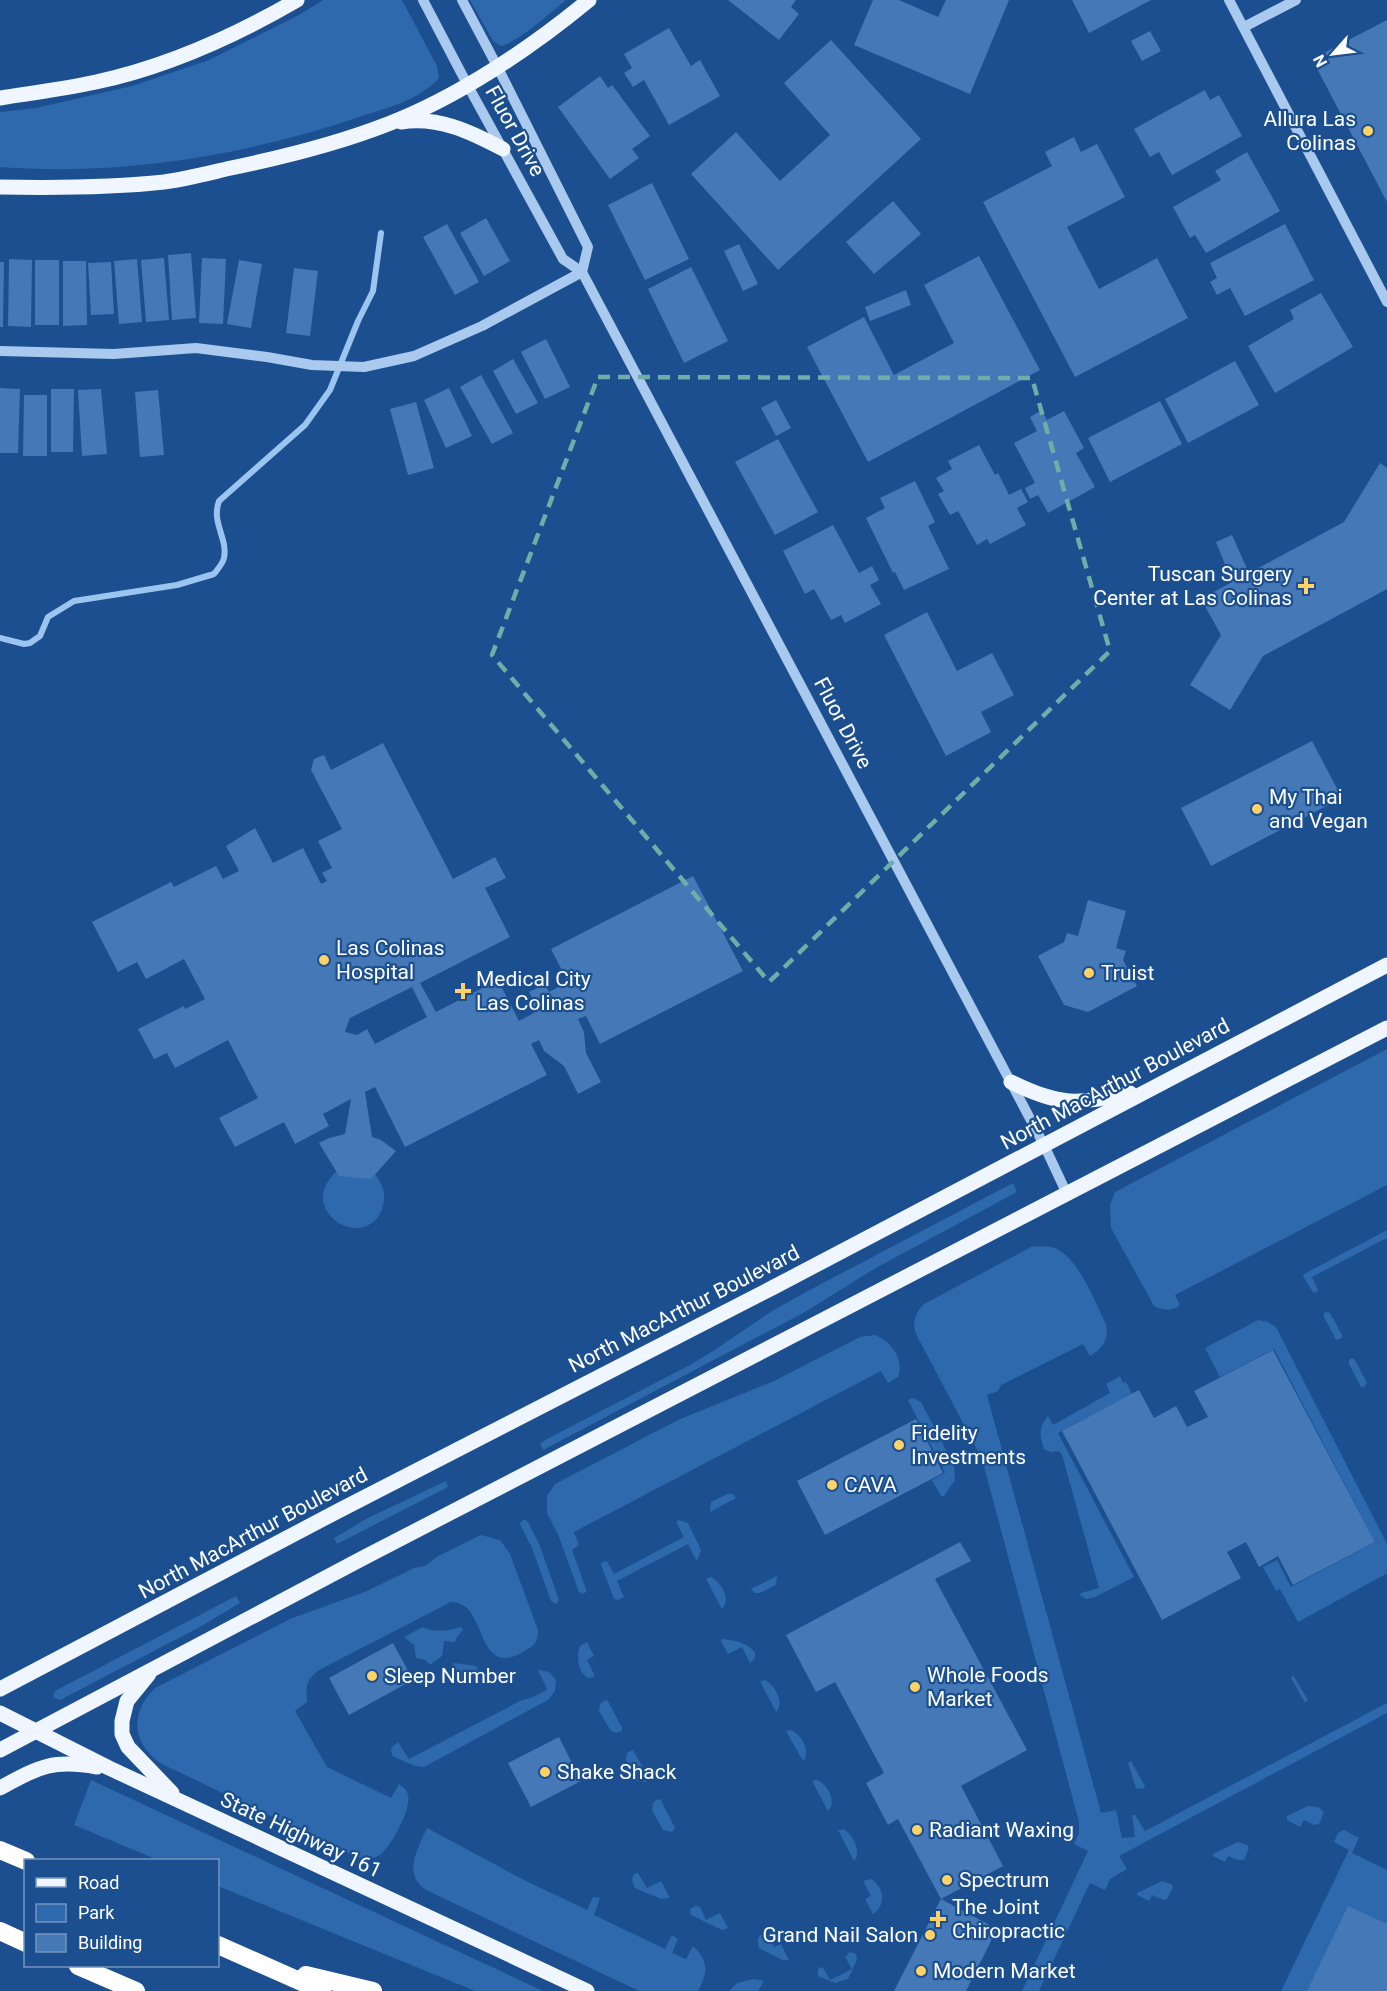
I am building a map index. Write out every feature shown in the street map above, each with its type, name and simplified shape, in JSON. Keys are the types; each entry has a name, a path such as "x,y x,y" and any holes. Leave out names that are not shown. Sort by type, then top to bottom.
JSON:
{"highway":[{"path":"0,1850 24,1860"},
{"path":"0,1931 24,1941"},
{"path":"219,1945 322,1991"},
{"path":"82,1967 136,1991"},
{"path":"269,1967 373,1991"}],"main road":[{"path":"0,98 97,82 138,70 228,36 297,0"},
{"path":"0,188 60,188 165,182 284,157 389,123 467,84 543,35 589,0"},
{"path":"389,123 411,120 442,123 474,134 503,149"},
{"name":"North MacArthur Boulevard","path":"0,1689 340,1510 772,1288 1387,964"},
{"path":"0,1750 1387,1028"},
{"path":"1011,1082 1045,1098 1063,1102 1085,1103 1148,1090"},
{"path":"154,1669 127,1701 122,1721 122,1734 128,1747 181,1802"},
{"name":"State Highway 161","path":"0,1713 109,1768 586,1991"},
{"path":"0,1788 48,1765 75,1763 109,1768"}],"street":[{"name":"Fluor Drive","path":"423,0 563,259 582,272 1011,1082 1067,1194"},
{"name":"Fluor Drive","path":"462,0 588,247 582,272"},
{"path":"1229,0 1387,302"},
{"path":"1244,27 1296,0"},
{"path":"0,351 114,354 196,348 304,364 364,367 414,356 482,326 582,272"}],"highlighted area":[{"path":"598,377 1032,378 1110,651 769,982 492,655"}],"green space":[{"path":"323,0 402,0 437,66 439,78 422,93 391,107 316,131 227,152 182,160 91,168 0,167 0,112 36,108 132,86 209,60 299,15"},
{"path":"470,0 566,0 525,33 501,46 493,41"},
{"path":"1387,1049 1387,1185 1175,1295 1180,1305 1174,1309 1160,1309 1154,1306 1111,1228 1110,1205 1115,1192"},
{"path":"337,1171 375,1174 382,1186 384,1199 382,1209 373,1222 362,1228 349,1227 337,1222 327,1212 323,1200 326,1186"},
{"path":"1013,1183 1017,1192 874,1269 805,1312 543,1450 540,1444 545,1440 690,1365 772,1311"},
{"path":"1387,1230 1387,1238 1312,1277 1318,1290 1315,1293 1312,1291 1304,1274"},
{"path":"1033,1246 1052,1247 1061,1251 1069,1259 1091,1292 1107,1329 1102,1346 1090,1356 1083,1344 1001,1385 998,1391 987,1395 1101,1813 1116,1810 1122,1838 1135,1837 1132,1815 1135,1815 1145,1831 1387,1703 1387,1713 1119,1856 1127,1869 1110,1879 1105,1890 1090,1883 1039,1991 1022,1991 1088,1851 1074,1844 1079,1833 1079,1822 982,1459 916,1334 914,1321 916,1314 924,1304"},
{"path":"1324,1313 1330,1313 1342,1338 1336,1340 1324,1317"},
{"path":"1258,1320 1276,1327 1387,1544 1387,1573 1298,1622 1280,1589 1276,1591 1263,1567 1277,1560 1291,1587 1375,1542 1274,1349 1220,1377 1205,1348"},
{"path":"875,1335 891,1346 895,1352 900,1364 898,1377 888,1383 881,1371 574,1532 579,1545 572,1550 586,1589 583,1594 579,1592 559,1537 547,1513 547,1496 555,1484 678,1420 774,1381 860,1337"},
{"path":"1352,1358 1367,1383 1364,1387 1361,1387 1349,1364"},
{"path":"1120,1376 1132,1394 1058,1433 1134,1577 1095,1597 1086,1599 1080,1595 1081,1593 1099,1588 1062,1455 1059,1451 1051,1452 1044,1449 1041,1431 1048,1416 1053,1425 1110,1393 1106,1384"},
{"path":"913,1398 921,1402 954,1465 955,1480 944,1496 941,1496 932,1480 945,1473 908,1400"},
{"path":"446,1481 448,1487 337,1544 334,1538 368,1518"},
{"path":"727,1494 733,1494 736,1498 710,1512 711,1502"},
{"path":"524,1519 528,1522 540,1546 559,1600 556,1604 551,1601 532,1548 521,1526 520,1523"},
{"path":"679,1520 688,1523 701,1550 698,1559 696,1560 688,1544 617,1581 624,1597 614,1599 601,1565 602,1562 607,1561 614,1574 684,1537 676,1522"},
{"path":"481,1535 500,1540 510,1554 538,1630 533,1646 511,1657 497,1656 490,1650 469,1610 461,1604 451,1602 319,1670 307,1684 307,1702 295,1711 327,1767 391,1798 399,1784 407,1792 407,1809 399,1828 388,1846 378,1856 356,1857 162,1764 145,1748 140,1738 138,1718 141,1708 155,1688 290,1619 367,1591 414,1568 425,1566 438,1556"},
{"path":"777,1576 776,1585 760,1593 755,1593 751,1589"},
{"path":"711,1577 719,1583 724,1592 726,1601 722,1609 706,1579"},
{"path":"236,1596 240,1603 198,1628 60,1700 54,1698 55,1691"},
{"path":"423,1627 442,1631 461,1627 463,1630 455,1642 444,1641 442,1656 430,1665 425,1660 416,1658 414,1645 404,1637"},
{"path":"723,1639 745,1644 755,1653 755,1658 750,1663 742,1647 728,1654 721,1641"},
{"path":"587,1642 594,1656 587,1660 594,1674 594,1677 588,1678 582,1672 578,1659 580,1646"},
{"path":"454,1663 476,1666 478,1675 458,1685 450,1672"},
{"path":"538,1670 549,1672 556,1680 555,1691 548,1700 424,1767 415,1766 392,1756 391,1748 398,1742 409,1759 522,1700 545,1691 547,1689"},
{"path":"1293,1675 1308,1700 1305,1703 1291,1678"},
{"path":"765,1680 778,1694 779,1708 776,1712 760,1681"},
{"path":"605,1700 608,1701 622,1731 616,1733 611,1731 599,1711 600,1704"},
{"path":"791,1730 799,1735 806,1749 803,1761 786,1731"},
{"path":"633,1750 649,1778 646,1782 637,1781 626,1760 627,1753"},
{"path":"1131,1761 1145,1786 1143,1789 1136,1788 1128,1763"},
{"path":"91,1780 543,1991 475,1991 219,1886 219,1859 156,1859 74,1825"},
{"path":"817,1780 825,1785 830,1794 832,1803 828,1811 812,1781"},
{"path":"658,1799 661,1800 675,1828 672,1832 663,1830 652,1810 653,1803"},
{"path":"1308,1806 1318,1807 1324,1812 1319,1824 1314,1825 1304,1820 1300,1827 1287,1820 1287,1816"},
{"path":"427,1828 524,1880 587,1910 593,1897 600,1898 594,1915 665,1949 672,1935 678,1939 672,1953 686,1959 693,1946 702,1957 705,1967 704,1978 698,1991 639,1991 426,1890 419,1884 413,1869 416,1852"},
{"path":"843,1829 850,1835 857,1848 854,1861 838,1830"},
{"path":"1344,1830 1359,1838 1352,1853 1387,1870 1387,1927 1310,1991 1281,1991 1349,1850 1334,1842 1338,1833"},
{"path":"1238,1842 1249,1848 1244,1860 1228,1856 1225,1862 1213,1856 1213,1854"},
{"path":"638,1873 647,1888 661,1881 670,1898 661,1899 635,1888 632,1880 634,1874"},
{"path":"871,1879 879,1887 882,1896 880,1906 873,1914 865,1899 871,1896 863,1881"},
{"path":"1162,1881 1173,1887 1167,1899 1163,1900 1152,1895 1149,1901 1137,1895 1137,1893"},
{"path":"695,1906 700,1907 706,1920 720,1913 728,1928 722,1930 691,1915 690,1909"},
{"path":"763,1934 767,1934 774,1947 781,1944 789,1960 782,1960 759,1948 758,1940"},
{"path":"850,1952 856,1954 857,1960 848,1979 835,1983 818,1976 818,1969 821,1967 830,1980 852,1969 845,1957"},
{"path":"754,1979 764,1981 758,1991 729,1991 737,1983"}],"building":[{"path":"728,0 796,0 791,7 799,14 779,40"},
{"path":"873,0 899,0 938,17 946,0 1009,0 970,94 854,45"},
{"path":"1072,0 1151,0 1089,33"},
{"name":"Allura Las Colinas","path":"1387,20 1387,202 1312,59"},
{"path":"669,28 691,66 700,60 720,96 669,125 644,80 633,87 624,73 632,68 624,54"},
{"path":"1150,31 1161,51 1142,61 1131,41"},
{"path":"831,40 921,139 778,270 691,174 736,132 780,181 830,135 784,83"},
{"path":"600,76 608,88 612,85 650,136 632,149 639,158 610,179 558,107"},
{"path":"1205,90 1210,100 1219,95 1242,136 1172,175 1159,152 1150,157 1134,129"},
{"path":"1074,137 1081,152 1097,144 1125,197 1067,227 1099,289 1157,258 1188,318 1075,377 983,202 1052,166 1045,152"},
{"path":"1247,152 1280,211 1206,253 1195,235 1190,238 1173,207 1221,180 1215,171"},
{"path":"652,183 689,259 645,280 608,205"},
{"path":"893,201 921,234 874,274 846,242"},
{"path":"486,218 510,261 484,276 460,233"},
{"path":"447,224 479,282 455,295 423,237"},
{"path":"1285,224 1314,280 1245,316 1230,288 1217,295 1210,282 1217,278 1210,263"},
{"path":"739,244 758,284 743,291 724,251"},
{"path":"191,253 196,318 172,320 168,255"},
{"path":"979,256 1040,370 868,462 807,347 864,317 894,375 954,343 924,285"},
{"path":"164,258 169,320 146,322 141,260"},
{"path":"202,258 226,259 223,324 199,323"},
{"path":"9,259 32,260 31,327 8,326"},
{"path":"137,259 142,322 119,324 114,261"},
{"path":"35,260 59,260 59,325 35,325"},
{"path":"239,260 262,264 251,328 227,324"},
{"path":"63,261 86,261 87,325 63,326"},
{"path":"0,262 4,262 3,327 0,327"},
{"path":"111,262 114,314 91,315 88,263"},
{"path":"691,267 728,341 684,363 648,289"},
{"path":"294,268 318,271 310,336 286,333"},
{"path":"906,290 911,305 870,321 865,307"},
{"path":"1321,293 1353,347 1275,393 1248,346 1294,319 1290,310"},
{"path":"546,339 570,387 545,399 521,352"},
{"path":"513,359 538,403 516,414 493,371"},
{"path":"1235,361 1259,405 1188,443 1165,399"},
{"path":"481,375 513,433 492,444 460,387"},
{"path":"0,388 20,389 18,453 0,453"},
{"path":"449,388 472,436 446,448 424,400"},
{"path":"51,389 74,389 73,452 51,452"},
{"path":"101,389 107,454 82,456 78,390"},
{"path":"158,390 164,455 140,457 135,392"},
{"path":"24,395 47,395 47,456 23,456"},
{"path":"776,400 791,428 776,436 761,408"},
{"path":"1160,401 1182,444 1110,482 1088,438"},
{"path":"416,402 434,468 408,475 390,409"},
{"path":"1042,410 1047,420 1064,411 1084,448 1076,453 1095,487 1048,513 1038,495 1030,499 1025,488 1035,483 1014,443 1037,431 1030,417"},
{"path":"778,439 818,512 775,535 735,462"},
{"path":"979,445 995,475 998,473 1009,495 1021,489 1028,502 1017,508 1026,525 990,544 987,539 977,545 958,511 950,515 938,494 944,491 936,478 952,469 948,461"},
{"name":"Tuscan Surgery Center at Las Colinas","path":"1380,463 1387,468 1387,589 1263,656 1230,710 1190,685 1221,635 1201,599 1232,582 1216,542 1232,535 1249,573 1344,522"},
{"path":"915,481 935,522 928,526 949,569 904,590 866,518 885,508 880,498"},
{"path":"833,525 859,573 872,566 879,580 870,585 881,604 845,623 841,615 831,620 814,589 805,594 783,551"},
{"path":"927,612 957,671 992,653 1014,695 981,712 991,732 946,756 884,635"},
{"path":"1312,741 1342,798 1211,866 1181,808"},
{"name":"Las Colinas Hospital","path":"383,743 453,879 495,857 506,878 485,888 510,937 420,983 436,1012 498,980 519,1021 534,1013 529,1002 533,1000 529,992 545,984 549,992 568,982 551,949 693,876 743,971 600,1044 586,1016 578,1019 584,1032 586,1053 601,1082 578,1094 564,1066 544,1051 539,1040 531,1044 547,1075 405,1147 375,1087 365,1092 372,1137 381,1140 396,1151 371,1179 339,1176 319,1143 345,1134 351,1099 323,1114 329,1126 295,1144 284,1122 235,1147 219,1118 258,1098 228,1040 175,1068 167,1053 154,1059 138,1029 184,1006 185,1009 205,999 184,959 146,979 137,962 118,972 92,922 171,882 174,887 216,866 223,879 239,871 226,846 255,828 273,863 303,848 321,884 327,881 322,873 332,868 318,841 342,829 311,770 314,759 324,755 331,770","holes":["412,987 427,1017 375,1044 367,1029 357,1035 345,1032 350,1018"]},
{"name":"Truist","path":"1088,900 1126,911 1116,948 1126,951 1123,960 1137,986 1088,1012 1064,1005 1038,956 1064,942 1067,933 1078,936"},
{"path":"1273,1350 1375,1542 1293,1585 1278,1556 1259,1567 1246,1542 1227,1552 1241,1578 1162,1620 1062,1431 1139,1390 1154,1418 1176,1406 1187,1427 1208,1417 1194,1391"},
{"path":"916,1419 943,1473 825,1535 797,1481"},
{"name":"Whole Foods Market","path":"960,1542 971,1561 935,1579 1027,1750 961,1786 1003,1866 941,1899 898,1819 888,1825 866,1783 884,1773 835,1682 816,1692 786,1635"},
{"path":"393,1643 413,1680 349,1715 329,1678"},
{"name":"Shake Shack","path":"559,1737 581,1781 531,1807 508,1763"},
{"path":"941,1899 997,1929 966,1991 894,1991"},
{"path":"1348,1906 1387,1924 1387,1991 1307,1991"}],"waterway":[{"path":"0,638 24,644 30,643 40,636 48,617 74,601 177,585 214,574 223,562 225,551 217,516 219,501 305,425 330,390 358,321 373,291 381,233"}],"place":[{"name":"Allura Las Colinas","path":"1368,131"},
{"name":"Tuscan Surgery Center at Las Colinas","path":"1306,586"},
{"name":"My Thai and Vegan","path":"1257,809"},
{"name":"Las Colinas Hospital","path":"324,960"},
{"name":"Truist","path":"1089,973"},
{"name":"Medical City Las Colinas","path":"463,991"},
{"name":"Fidelity Investments","path":"899,1445"},
{"name":"CAVA","path":"832,1485"},
{"name":"Sleep Number","path":"372,1676"},
{"name":"Whole Foods Market","path":"915,1687"},
{"name":"Shake Shack","path":"545,1772"},
{"name":"Radiant Waxing","path":"917,1830"},
{"name":"Spectrum","path":"947,1880"},
{"name":"The Joint Chiropractic","path":"938,1919"},
{"name":"Grand Nail Salon","path":"930,1935"},
{"name":"Modern Market","path":"921,1971"}]}
